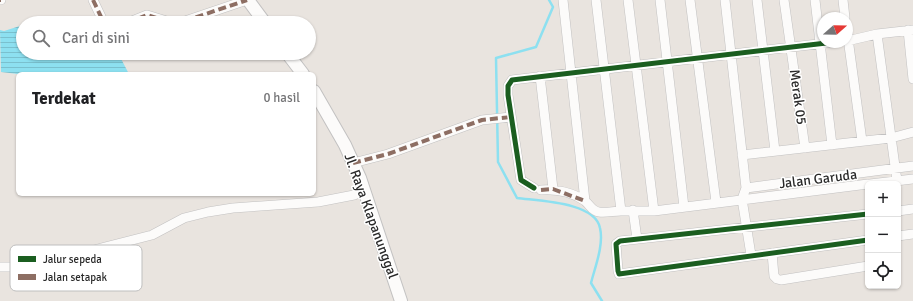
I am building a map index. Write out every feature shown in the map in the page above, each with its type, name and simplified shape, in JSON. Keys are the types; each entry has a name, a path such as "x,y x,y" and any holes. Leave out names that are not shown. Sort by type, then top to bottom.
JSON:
{"street":[{"path":"93,0 101,16"},
{"path":"200,16 247,0 260,16"},
{"path":"563,0 585,201"},
{"path":"596,0 621,211"},
{"path":"628,0 654,211"},
{"path":"660,0 684,207"},
{"path":"690,0 716,202"},
{"path":"725,0 746,188 742,199 751,255"},
{"path":"757,0 775,150"},
{"name":"Merak 05","path":"784,0 805,148"},
{"path":"815,0 817,15"},
{"path":"842,0 844,12"},
{"path":"853,40 877,34 910,30 913,79"},
{"path":"877,34 897,181"},
{"path":"540,76 553,189 538,189 521,180 508,117 509,82 517,78 605,70 731,53 817,44"},
{"path":"821,48 832,144"},
{"path":"849,48 862,141"},
{"path":"292,60 301,72"},
{"name":"Jl. Raya Klapanunggal","path":"316,95 353,162 401,301"},
{"path":"353,162 388,154 482,120 508,117"},
{"path":"742,155 775,150 891,138 913,132"},
{"name":"Jalan Garuda","path":"746,188 913,166"},
{"name":"Jalan Garuda","path":"897,181 913,179"},
{"name":"Jalan Garuda","path":"553,189 585,201 594,211 600,212 633,210 654,211 865,184"},
{"path":"111,245 152,235 184,218 208,212 232,208 318,202 354,195 364,191"},
{"path":"901,211 913,209"},
{"path":"633,210 637,239"},
{"path":"865,214 618,241 618,271 619,274 865,240"},
{"path":"901,236 913,234"},
{"path":"772,253 774,276 781,280 865,266"},
{"path":"0,268 10,268"}],"water":[{"path":"16,27 16,60 122,60 128,72 16,72 16,74 1,72 0,30 4,31"}],"waterway":[{"path":"549,0 553,7 536,47 496,58 498,162 517,198 565,204 588,213 596,219 600,228 601,242 591,283 602,301"}],"marked path":[{"path":"93,0 101,16"},
{"path":"200,16 247,0"},
{"path":"144,16 150,16"},
{"path":"353,163 388,154 482,120 511,117"},
{"path":"541,190 553,189 585,201"}],"cycle path":[{"path":"534,188 521,180 508,95 508,86 512,80 817,44"},
{"path":"865,214 620,241 616,244 619,274 865,240"}]}
